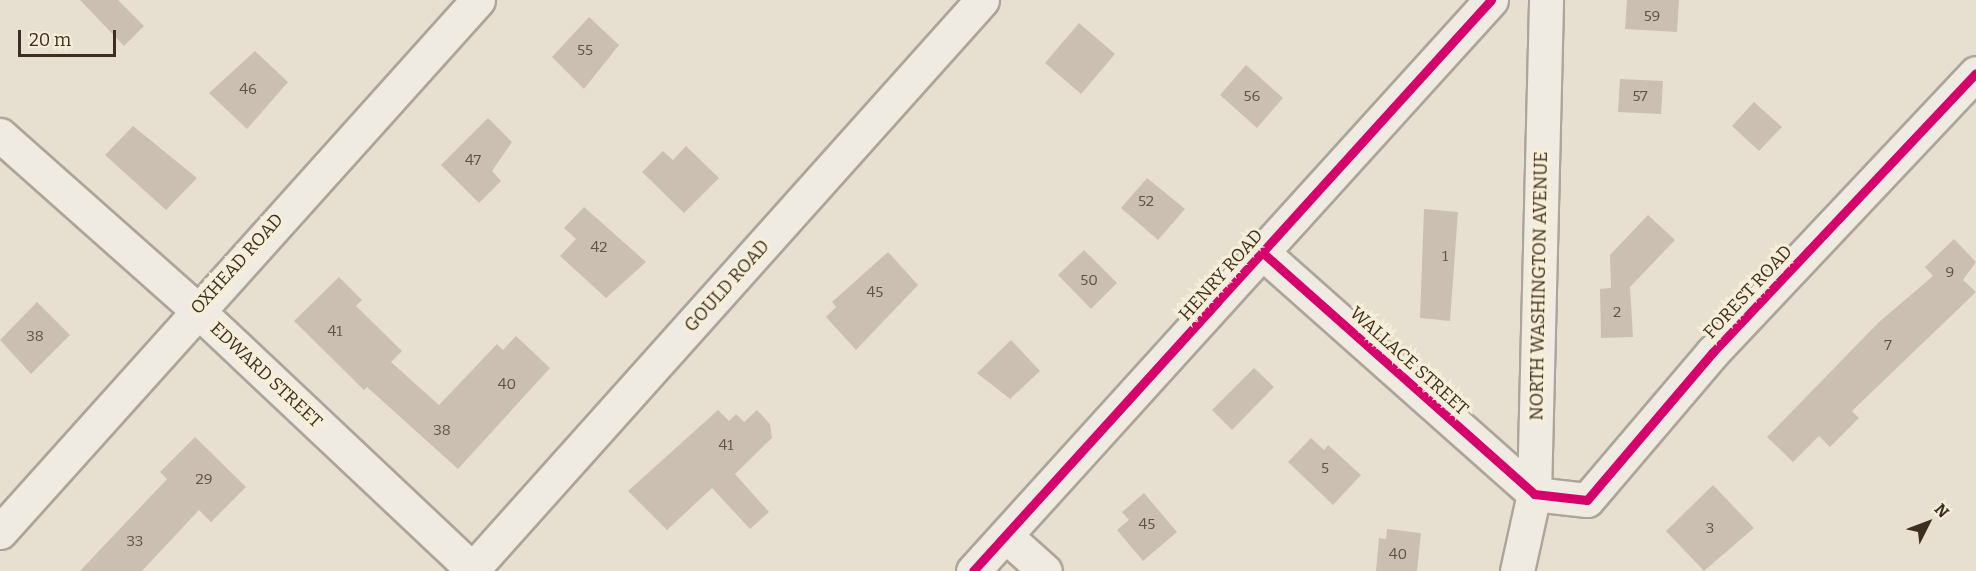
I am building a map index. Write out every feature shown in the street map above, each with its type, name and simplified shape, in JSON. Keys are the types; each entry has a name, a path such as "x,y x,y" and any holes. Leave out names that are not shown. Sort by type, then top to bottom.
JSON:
{"street":[{"name":"OXHEAD ROAD","path":"0,532 196,309 478,0"},
{"name":"GOULD ROAD","path":"472,571 982,0"},
{"name":"HENRY ROAD","path":"973,571 1491,0"},
{"name":"NORTH WASHINGTON AVENUE","path":"1517,571 1534,494 1546,0"},
{"name":"FOREST ROAD","path":"1534,494 1587,500 1713,352 1976,73"},
{"name":"EDWARD STREET","path":"0,135 196,309 472,571"},
{"name":"WALLACE STREET","path":"1263,253 1534,494"},
{"path":"1006,536 1045,571"}],"building":[{"path":"80,0 118,0 144,26 124,46"},
{"path":"1627,0 1679,0 1677,32 1625,29"},
{"path":"589,17 619,45 584,89 552,57"},
{"path":"1079,23 1115,54 1081,94 1045,63"},
{"path":"255,51 288,82 247,129 209,93"},
{"path":"1246,65 1283,98 1257,128 1220,95"},
{"path":"1620,79 1663,81 1661,114 1618,112"},
{"path":"1754,102 1782,127 1759,151 1732,126"},
{"path":"488,118 512,142 492,171 501,181 479,203 441,165"},
{"path":"133,126 197,178 166,210 105,155"},
{"path":"686,146 719,178 684,213 642,172 663,151 673,160"},
{"path":"1147,178 1185,209 1158,240 1121,208"},
{"path":"584,207 646,262 606,298 560,256 576,239 564,228"},
{"path":"1424,209 1458,212 1450,321 1420,318"},
{"path":"1648,215 1675,240 1630,287 1633,337 1601,338 1600,289 1611,288 1610,255"},
{"path":"1954,239 1976,262 1963,280 1976,292 1852,411 1859,418 1830,447 1819,436 1793,462 1767,437 1879,322 1933,276 1925,267"},
{"path":"1084,250 1117,283 1091,309 1058,275"},
{"path":"888,252 918,285 856,350 826,317 836,307 832,302"},
{"path":"339,277 362,300 356,306 402,351 391,362 439,405 497,344 503,350 516,336 550,368 458,469 367,387 364,390 294,321"},
{"path":"37,302 70,335 31,374 0,340"},
{"path":"1011,340 1040,371 1010,399 977,373"},
{"path":"1254,368 1274,387 1232,430 1212,410"},
{"path":"718,410 729,421 736,414 744,422 757,410 770,424 772,438 735,474 769,512 750,529 712,488 667,530 628,491"},
{"path":"195,437 246,487 211,522 199,510 142,571 80,571 167,479 160,472"},
{"path":"1311,438 1324,450 1328,445 1361,475 1333,505 1288,462"},
{"path":"1713,485 1754,528 1704,571 1666,531"},
{"path":"1144,493 1177,532 1143,561 1117,530 1129,520 1122,512"},
{"path":"1387,529 1421,533 1417,571 1376,571 1379,538 1386,539"}],"cycle path":[{"path":"973,571 1491,0"},
{"path":"1263,253 1534,494 1587,500 1713,352 1976,73"}]}
